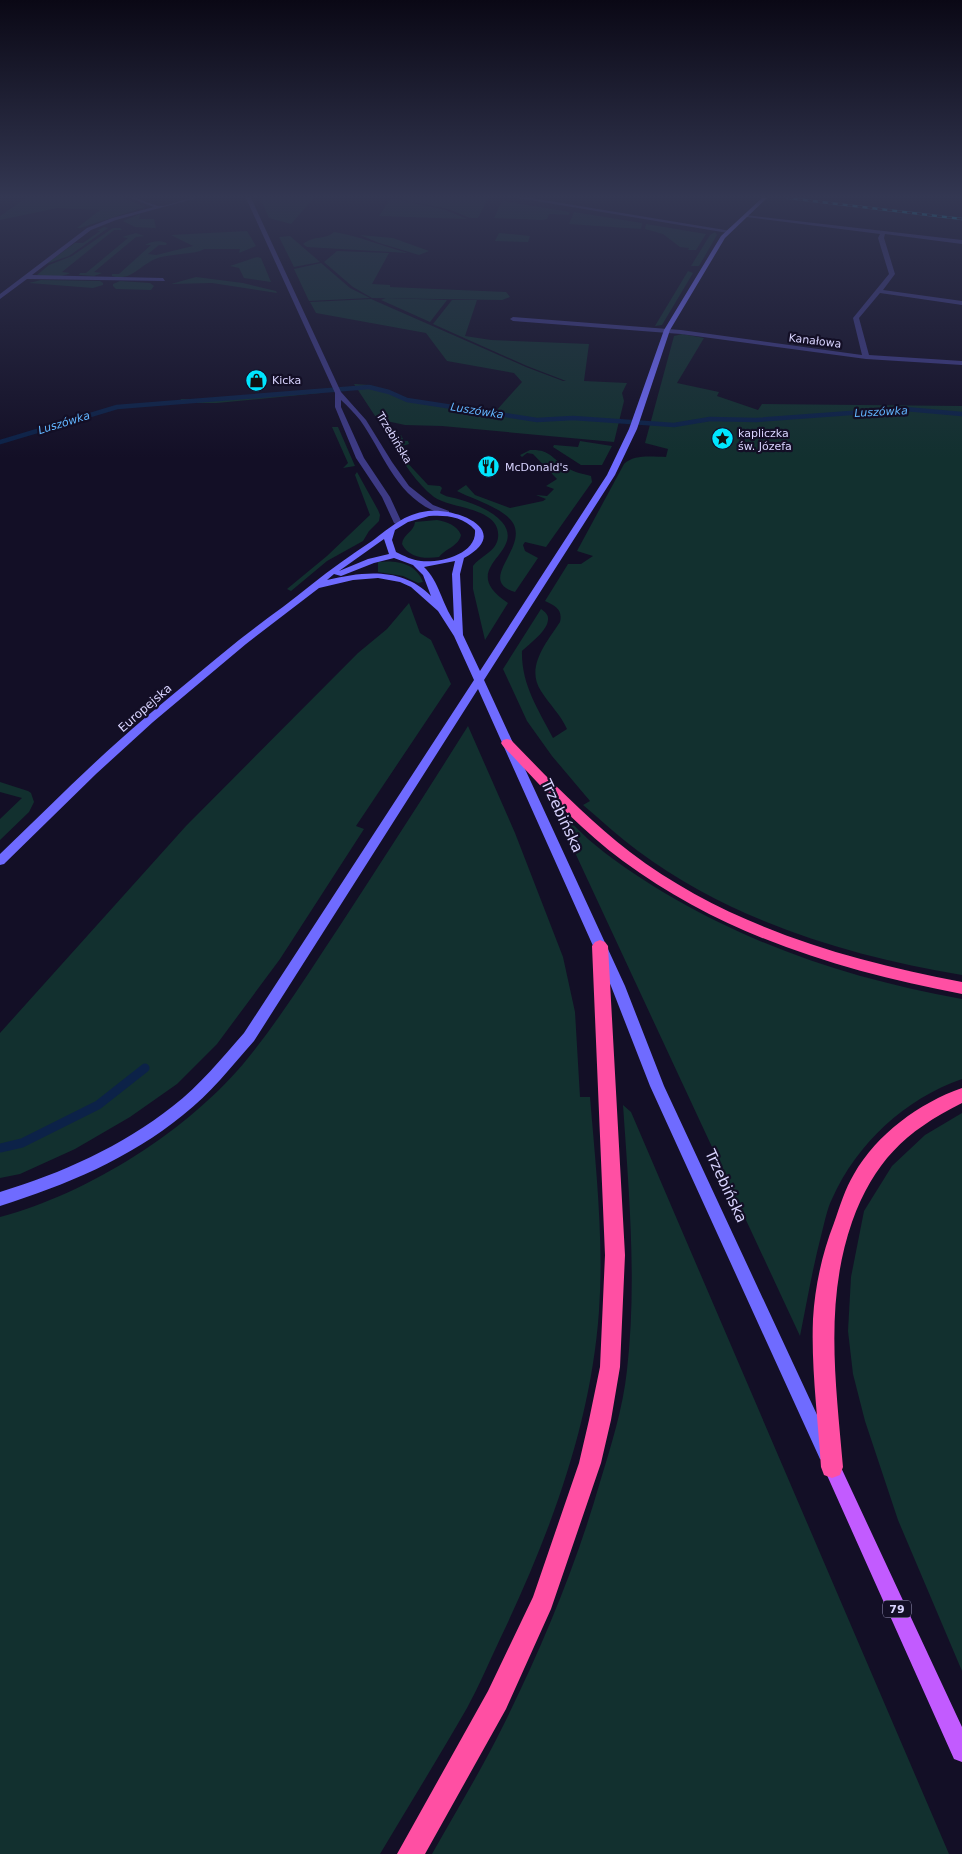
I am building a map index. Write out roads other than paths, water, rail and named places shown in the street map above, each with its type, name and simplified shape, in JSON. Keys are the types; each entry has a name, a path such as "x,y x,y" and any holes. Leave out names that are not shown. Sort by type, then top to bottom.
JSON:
{"highway":[{"path":"507,743 570,808 627,858 702,904 772,936 806,949 897,974 962,988"},
{"path":"410,1854 497,1700 543,1600 570,1527 590,1463 600,1420 610,1367 616,1255 600,946"},
{"path":"832,1467 824,1306 828,1271 846,1214 862,1177 877,1156 914,1122 939,1106 962,1095"}],"main road":[{"path":"0,1199 56,1180 116,1151 158,1126 201,1091 225,1065 259,1021 614,469 634,429 662,341 695,285"},
{"path":"391,529 388,545 396,556 416,563 442,563 460,556 477,544 479,536 478,530 465,518 446,514 416,516 398,523"},
{"name":"Europejska","path":"0,861 92,771 155,715 243,642 316,586 335,568 373,544 398,523"},
{"name":"Europejska","path":"316,586 356,566 396,556"},
{"name":"Trzebińska","path":"459,636 456,574 460,556"},
{"name":"Trzebińska","path":"416,563 427,574 442,611 459,636 618,986 657,1086 962,1751"},
{"path":"316,586 356,576 393,578 414,586 442,611"}],"street":[{"path":"0,297 16,285"},
{"name":"Trzebińska","path":"288,285 338,393 364,421 391,468 405,486 428,507 446,514"},
{"path":"866,357 856,318 870,298 883,285"},
{"path":"877,291 962,303"},
{"name":"Kanałowa","path":"513,319 667,330 866,357 962,363"},
{"name":"Trzebińska","path":"338,393 338,407 360,458 389,501 398,523"}],"waterway":[{"name":"Luszówka","path":"0,442 117,407 369,387 389,392 407,400 537,420 573,418 674,425 710,419 756,420 905,409 962,414"},
{"path":"0,1148 22,1143 98,1105 145,1068"}],"place":[{"name":"Kicka","path":"256,380"},
{"name":"kapliczka św. Józefa","path":"722,439"},
{"name":"McDonald's","path":"489,467"}]}
